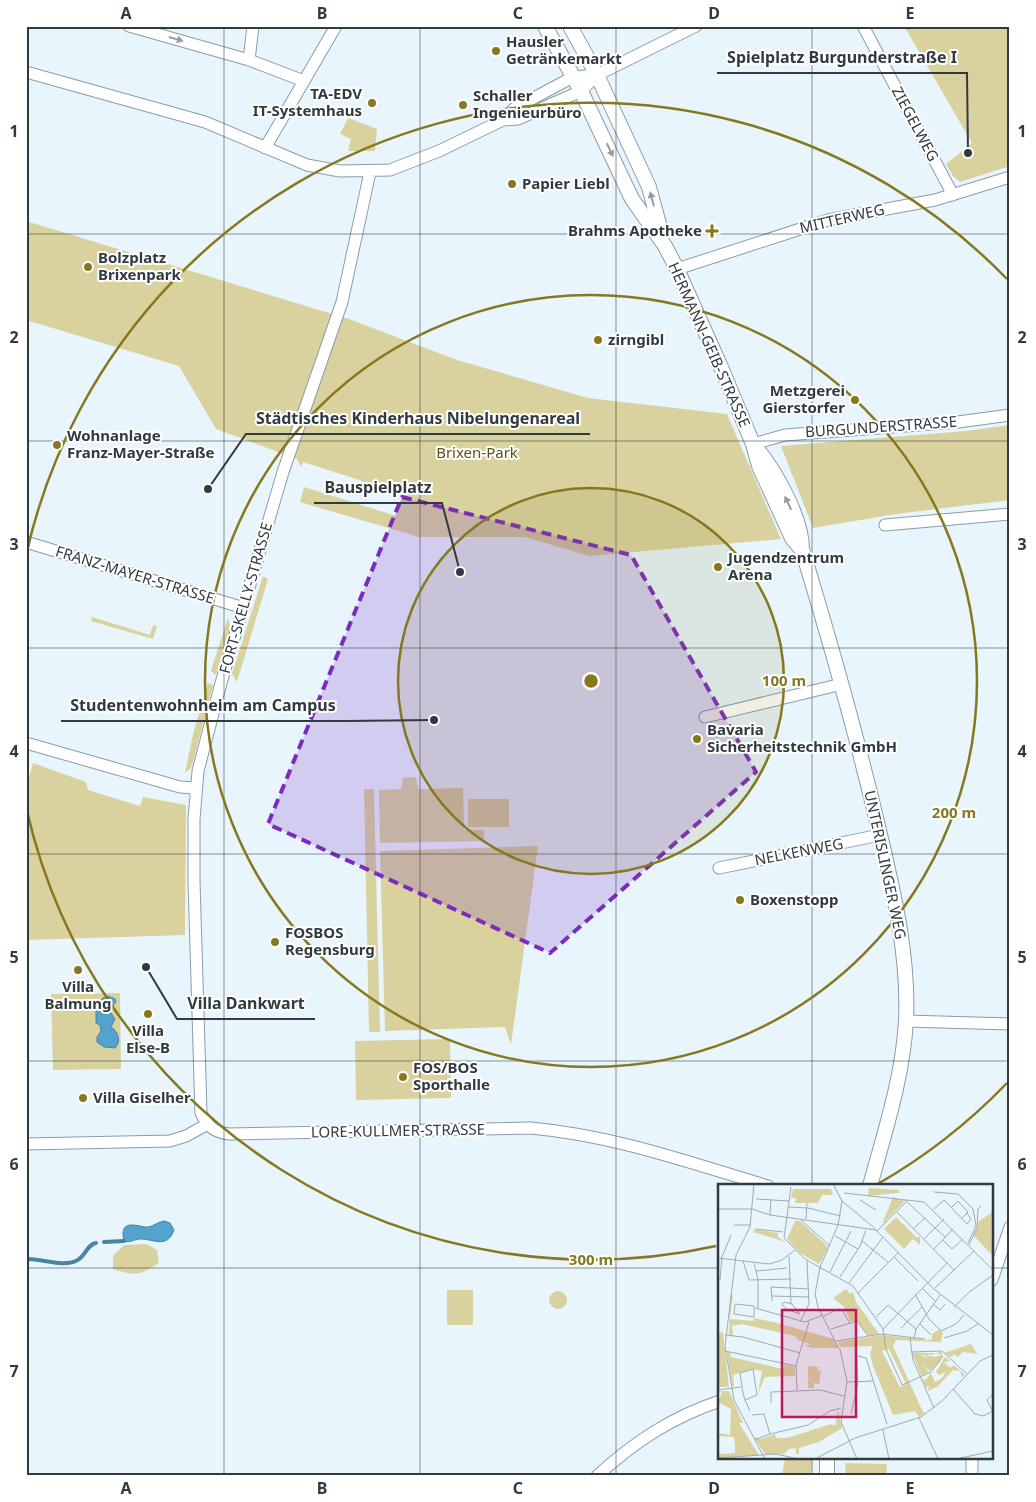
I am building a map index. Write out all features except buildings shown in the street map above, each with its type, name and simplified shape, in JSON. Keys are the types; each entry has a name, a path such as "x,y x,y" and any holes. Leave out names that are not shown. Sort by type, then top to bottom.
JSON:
{"street":[{"path":"129,26 249,60 304,80"},
{"path":"249,60 253,26"},
{"path":"265,148 336,26"},
{"name":"HERMANN-GEIB-STRASSE","path":"545,26 581,91 632,199 664,246 677,269 707,331 753,444"},
{"name":"HERMANN-GEIB-STRASSE","path":"570,26 597,75 649,187 664,246"},
{"path":"26,72 196,119 265,148 322,169 370,172 390,170 414,162 503,120 518,118 581,91 597,75 696,26"},
{"name":"ZIEGELWEG","path":"862,26 953,195"},
{"path":"503,120 515,108 573,77 597,75"},
{"name":"FORT-SKELLY-STRASSE","path":"206,1125 201,1113 199,1096 194,881 195,788 206,736 283,472 342,302 370,172"},
{"name":"MITTERWEG","path":"677,269 828,220 953,195 1010,177"},
{"name":"BURGUNDERSTRASSE","path":"753,444 785,435 958,422 1010,415"},
{"name":"UNTERISLINGER WEG","path":"753,444 769,462 801,534 802,549 842,684 880,835 901,934 906,1021 896,1094 871,1184"},
{"path":"885,525 1010,514"},
{"name":"FRANZ-MAYER-STRASSE","path":"26,542 244,608"},
{"path":"705,717 842,684"},
{"path":"26,742 180,787 195,788"},
{"name":"NELKENWEG","path":"719,868 880,835"},
{"path":"906,1021 1010,1024"},
{"path":"26,1144 170,1140 186,1136 206,1125"},
{"name":"LORE-KULLMER-STRASSE","path":"206,1125 216,1132 230,1134 532,1128 573,1132 629,1144 761,1184"},
{"path":"994,1274 1010,1227"},
{"path":"597,1476 624,1452 652,1432 718,1402"},
{"path":"827,1460 827,1476"},
{"path":"972,1460 972,1470"}],"highlighted area":[{"path":"402,497 631,555 756,772 550,953 268,824"}],"green space":[{"path":"904,26 1010,26 1010,166 960,182 953,176 946,164 972,143"},
{"path":"348,118 377,129 375,151 348,151 351,139 340,134"},
{"name":"Brixen-Park","path":"26,221 349,319 457,360 588,398 727,414 781,539 589,556 525,537 419,537 300,502 304,487 396,516 403,494 303,462 301,467 297,459 216,429 179,366 26,320"},
{"path":"1010,425 1010,500 896,514 813,528 781,446 966,431"},
{"path":"263,576 268,579 237,682 232,674"},
{"path":"92,617 150,635 153,625 157,626 153,639 91,621"},
{"path":"228,617 230,629 216,675 211,671"},
{"path":"208,683 213,685 193,762 191,768 185,773 193,734"},
{"path":"33,763 86,782 88,790 140,806 143,797 186,805 185,935 26,940 26,788"},
{"path":"416,777 418,789 463,788 464,830 484,830 484,841 380,843 379,790 401,789 403,778"},
{"path":"364,789 374,789 380,1032 369,1032"},
{"path":"468,799 509,799 509,827 468,827"},
{"path":"538,846 511,1045 505,1027 385,1031 380,851"},
{"path":"120,993 121,1069 53,1070 51,994"},
{"name":"FOS/BOS Sporthalle","path":"450,1039 451,1098 356,1100 355,1041"},
{"path":"147,1244 157,1250 159,1263 146,1270 132,1274 113,1269 113,1256 124,1245"},
{"path":"447,1290 473,1290 473,1325 447,1325"},
{"path":"558,1291 564,1294 567,1300 564,1306 558,1309 552,1306 549,1300 552,1294"},
{"path":"785,1460 812,1460 811,1476 782,1476"},
{"path":"845,1463 887,1464 886,1476 846,1476"}],"water":[{"path":"108,996 115,999 116,1002 109,1010 115,1019 111,1027 118,1037 118,1043 115,1048 104,1047 97,1042 97,1037 101,1031 100,1025 96,1023 96,1005"},
{"path":"164,1221 170,1223 174,1230 167,1240 159,1242 144,1239 130,1242 124,1241 124,1228 127,1226 148,1227"}],"waterway":[{"path":"104,1242 124,1241"},
{"path":"28,1259 71,1263 82,1257 90,1246 96,1243"}],"place":[{"name":"Hausler Getränkemarkt","path":"496,51"},
{"name":"TA-EDV IT-Systemhaus","path":"372,103"},
{"name":"Schaller Ingenieurbüro","path":"463,105"},
{"name":"Spielplatz Burgunderstraße I","path":"968,153"},
{"name":"Papier Liebl","path":"512,184"},
{"name":"Brahms Apotheke","path":"712,231"},
{"name":"Bolzplatz Brixenpark","path":"88,267"},
{"name":"zirngibl","path":"598,340"},
{"name":"Metzgerei Gierstorfer","path":"855,400"},
{"name":"Wohnanlage Franz-Mayer-Straße","path":"57,445"},
{"name":"Städtisches Kinderhaus Nibelungenareal","path":"208,489"},
{"name":"Jugendzentrum Arena","path":"718,567"},
{"name":"Bauspielplatz","path":"460,572"},
{"name":"Studentenwohnheim am Campus","path":"434,720"},
{"name":"Bavaria Sicherheitstechnik GmbH","path":"697,739"},
{"name":"Boxenstopp","path":"740,900"},
{"name":"FOSBOS Regensburg","path":"275,942"},
{"name":"Villa Dankwart","path":"146,967"},
{"name":"Villa Balmung","path":"78,970"},
{"name":"Villa Else-B","path":"148,1014"},
{"name":"FOS/BOS Sporthalle","path":"403,1077"},
{"name":"Villa Giselher","path":"83,1098"}]}
